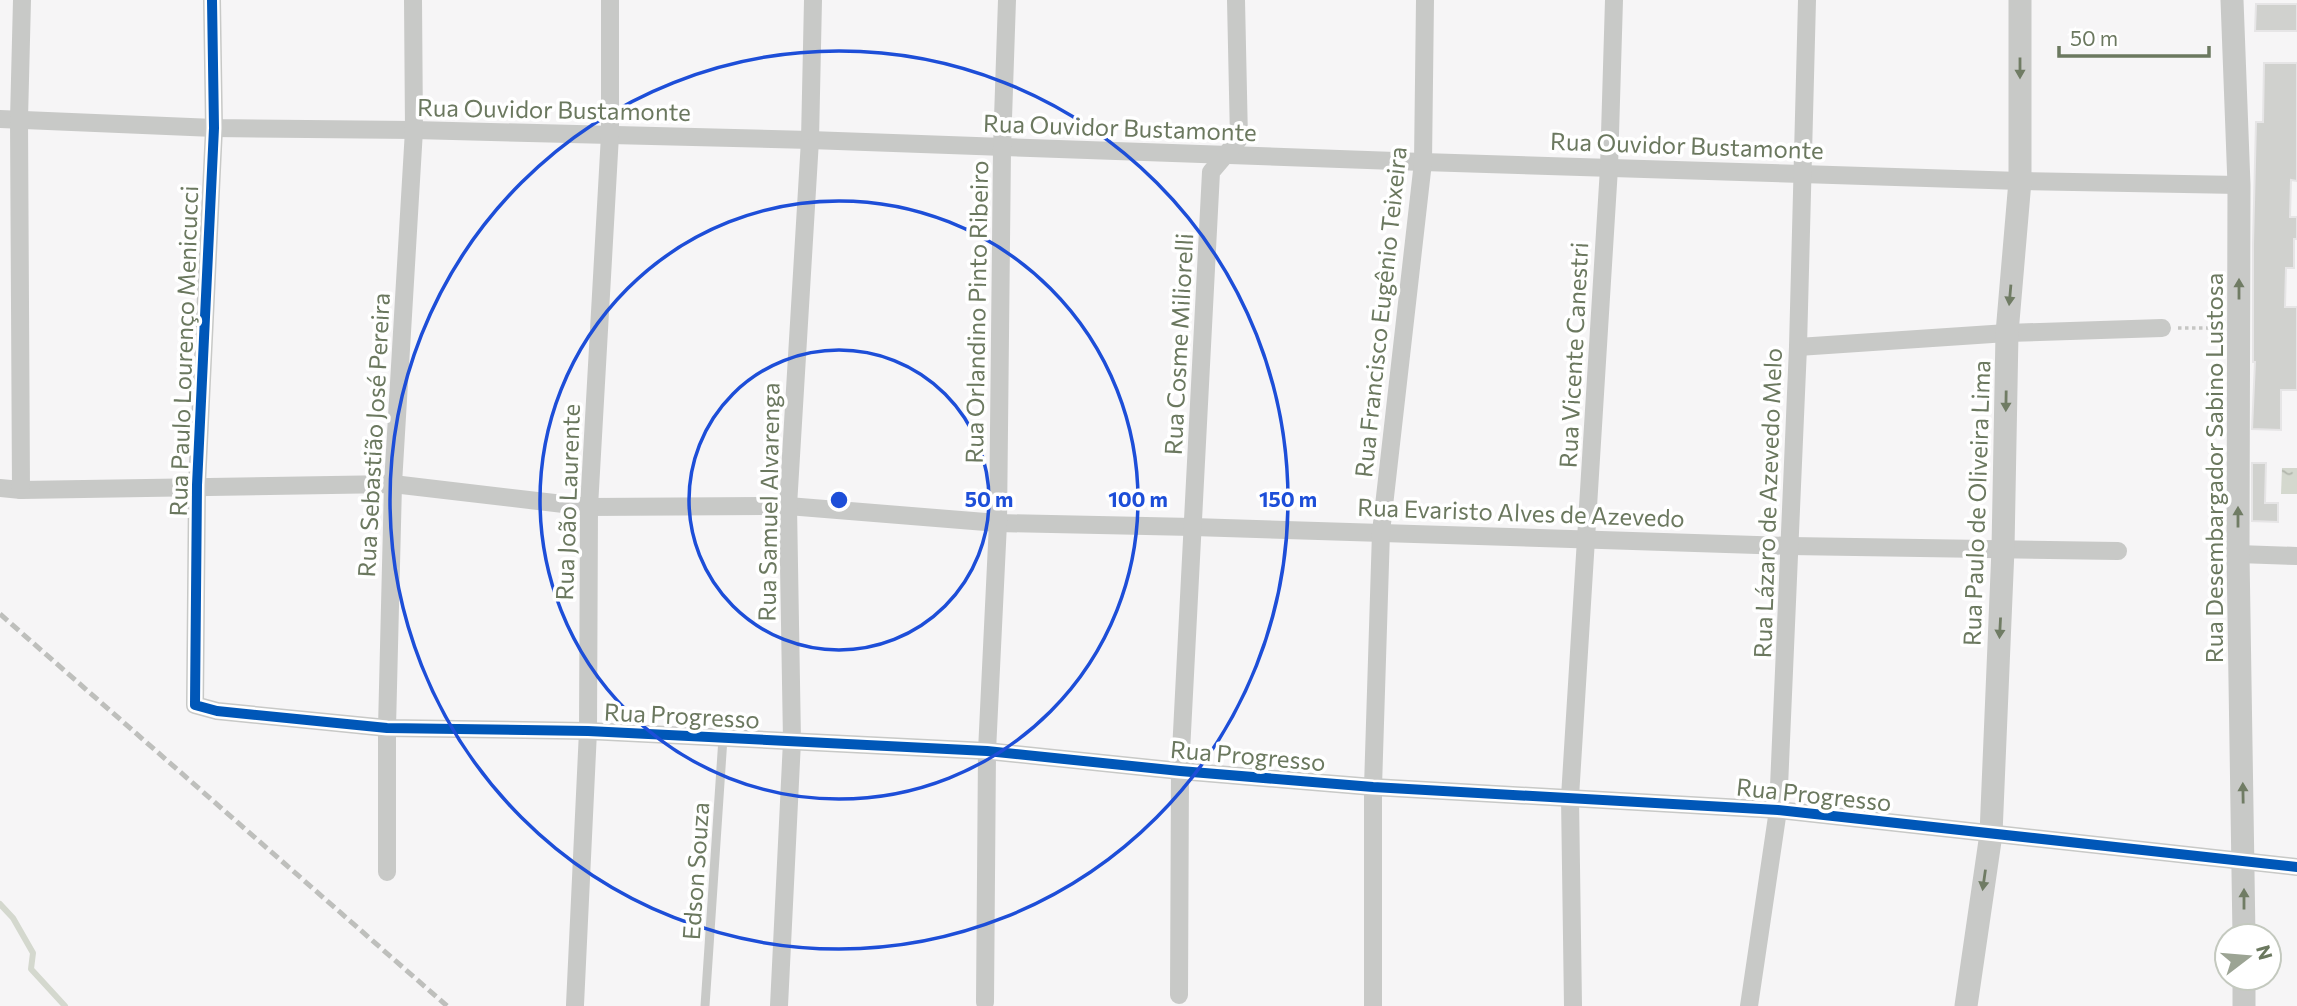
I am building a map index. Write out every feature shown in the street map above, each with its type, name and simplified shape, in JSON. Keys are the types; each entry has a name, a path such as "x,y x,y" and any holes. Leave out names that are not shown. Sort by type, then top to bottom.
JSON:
{"street":[{"path":"21,490 19,119 22,0"},
{"name":"Rua Paulo Lourenço Menicucci","path":"195,705 197,485 214,128 212,0"},
{"name":"Rua Sebastião José Pereira","path":"387,872 387,727 393,484 414,130 413,0"},
{"name":"Rua João Laurente","path":"575,1005 588,731 589,507 610,135 610,0"},
{"name":"Rua Samuel Alvarenga","path":"779,1006 792,741 788,506 810,140 813,0"},
{"name":"Rua Orlandino Pinto Ribeiro","path":"985,1002 986,751 998,523 1002,148 1007,0"},
{"name":"Rua Cosme Miliorelli","path":"1179,995 1180,771 1211,172 1239,139 1236,0"},
{"name":"Rua Francisco Eugênio Teixeira","path":"1373,1006 1373,787 1381,532 1423,162 1425,0"},
{"name":"Rua Vicente Canestri","path":"1573,1006 1570,797 1609,168 1614,0"},
{"name":"Rua Lázaro de Azevedo Melo","path":"1749,1006 1778,810 1798,347 1807,0"},
{"name":"Rua Paulo de Oliveira Lima","path":"1966,1006 1991,834 2003,549 2007,333 2020,181 2020,0"},
{"name":"Rua Desembargador Sabino Lustosa","path":"2232,0 2239,185 2238,554 2244,922"},
{"name":"Rua Ouvidor Bustamonte","path":"0,119 214,128 810,140 2020,181 2239,185"},
{"path":"1798,347 2007,333 2162,328"},
{"name":"Rua Evaristo Alves de Azevedo","path":"0,488 21,490 197,485 393,484 589,507 788,506 998,523 1381,532 1790,546 2118,551"},
{"path":"2238,554 2297,556"},
{"name":"Rua Progresso","path":"195,705 217,710 387,727 588,731 986,751 1373,787 1778,810 2297,867"}],"lane":[{"name":"Edson Souza","path":"705,1006 723,738"}],"path":[{"path":"2162,328 2239,327"}],"water":[{"path":"2282,468 2297,468 2297,494 2281,494"}],"building":[{"path":"2256,4 2297,4 2297,31 2255,31"},
{"path":"2264,63 2297,63 2297,181 2291,180 2290,217 2297,217 2297,239 2294,239 2294,268 2286,268 2285,307 2297,307 2297,390 2281,390 2281,430 2252,429 2255,362 2253,244 2256,122 2263,122"},
{"path":"2252,463 2266,463 2265,503 2278,503 2278,522 2252,521"}],"waterway":[{"path":"0,904 13,918 33,953 31,969 65,1006"}],"railway":[{"path":"0,614 447,1006"}],"cycle path":[{"path":"212,0 214,128 197,485 195,705 217,711 387,728 588,731 987,751 1373,787 1778,810 2297,867"}]}
